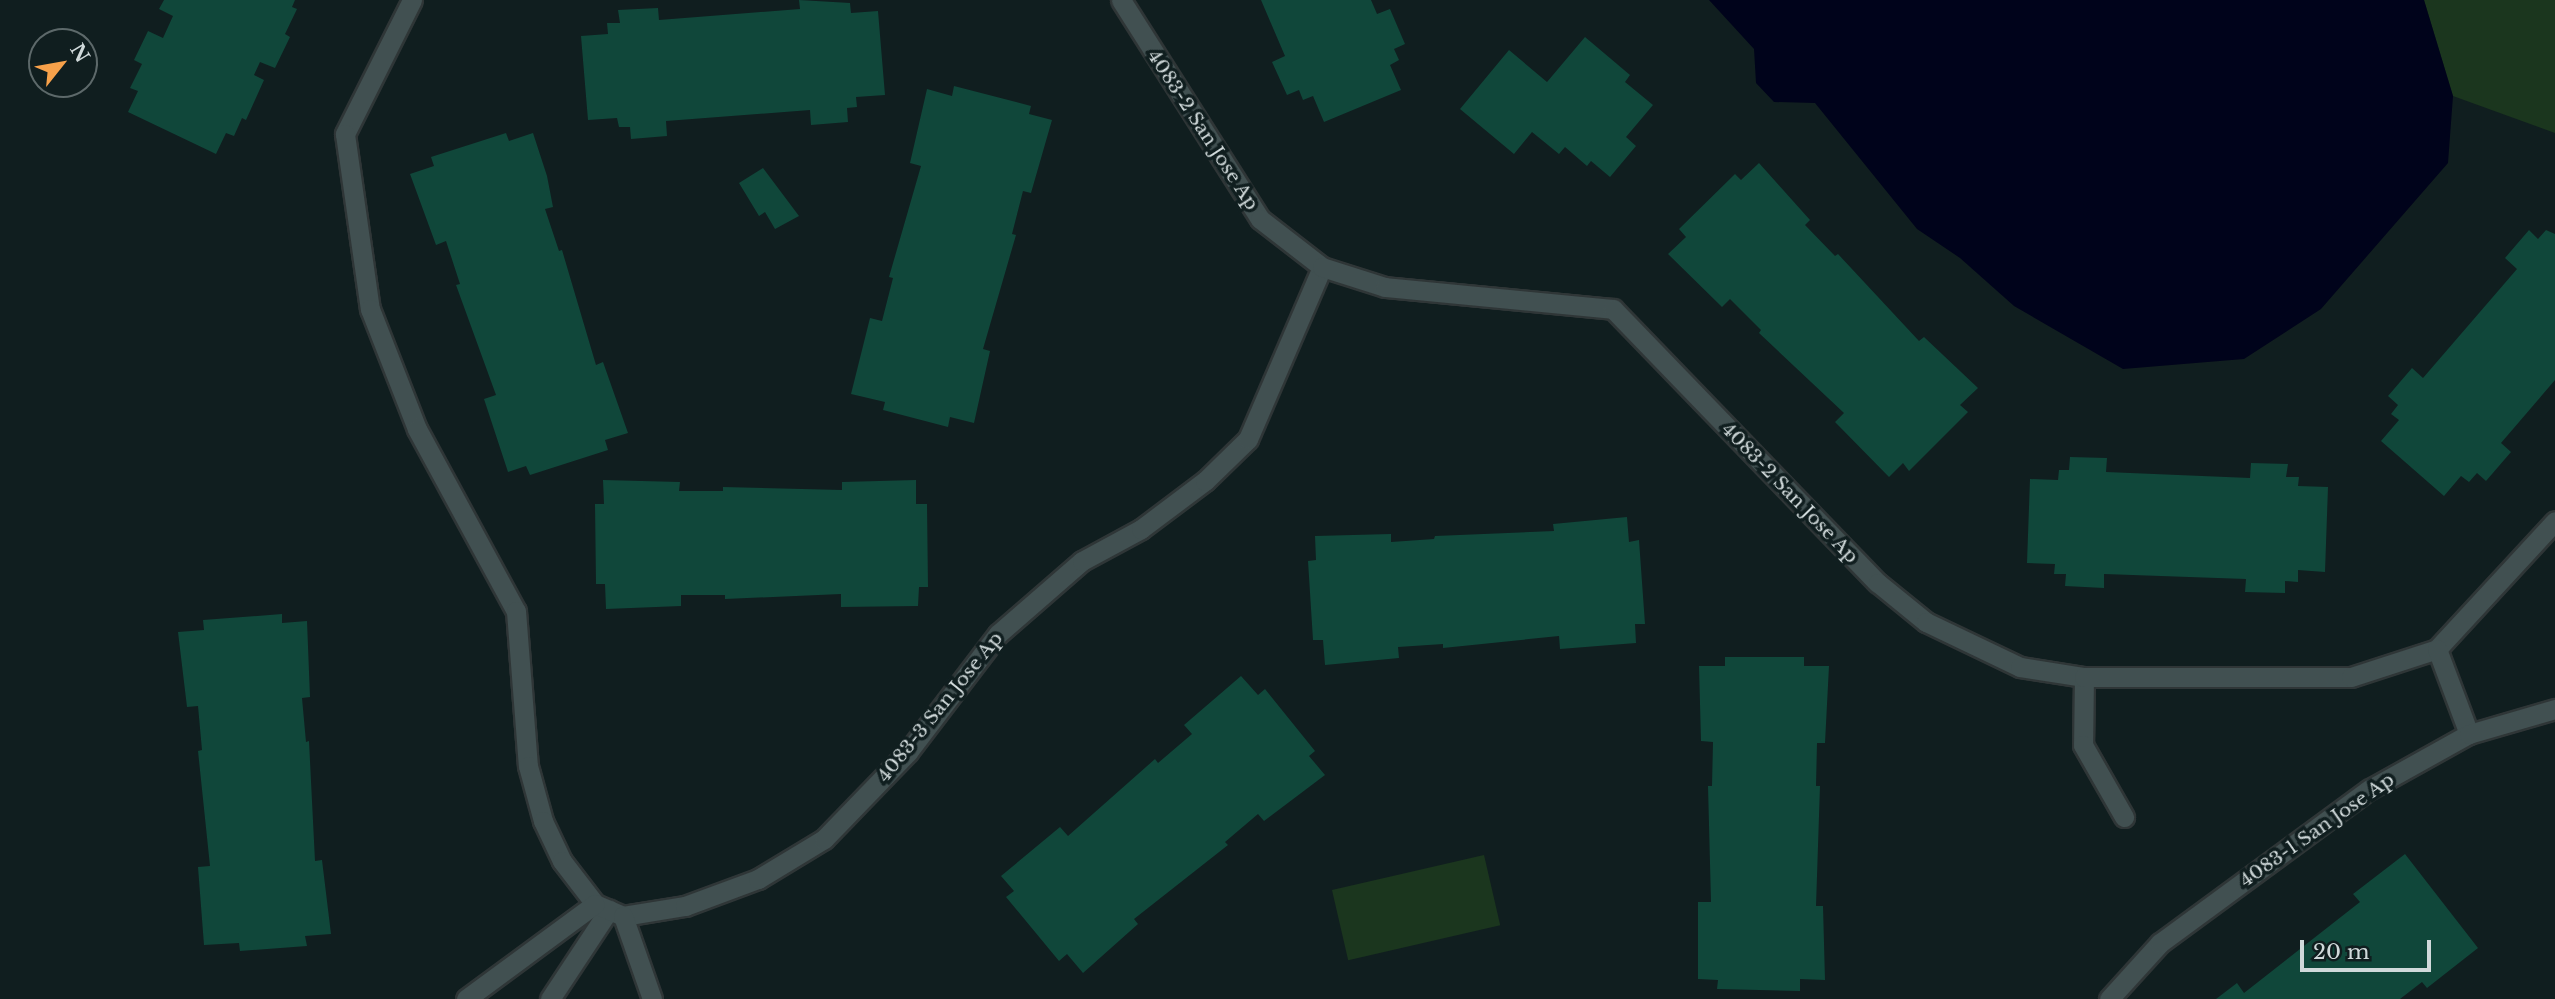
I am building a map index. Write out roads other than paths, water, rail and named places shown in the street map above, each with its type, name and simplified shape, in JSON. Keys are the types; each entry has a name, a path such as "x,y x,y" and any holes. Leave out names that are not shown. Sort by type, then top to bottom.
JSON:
{"street":[{"path":"412,0 345,134 370,309 417,429 516,611 528,766 543,821 562,861 609,910 652,999"},
{"name":"4083-2 San Jose Ap","path":"1121,0 1260,219 1322,267 1385,287 1613,309 1878,583 1926,622 2021,667 2084,677 2351,677 2437,649 2555,521"},
{"name":"4083-3 San Jose Ap","path":"609,910 685,906 758,879 824,839 908,752 998,634 1082,561 1141,529 1205,481 1248,439 1322,267"},
{"path":"2437,649 2469,734"},
{"path":"2084,677 2083,745 2124,817"},
{"name":"4083-1 San Jose Ap","path":"2109,999 2160,943 2370,789 2469,734 2555,709"},
{"path":"466,999 609,910"},
{"path":"550,999 609,910"}],"water":[{"path":"1709,0 2424,0 2453,96 2448,163 2321,309 2244,359 2123,369 2014,306 1960,258 1917,229 1815,103 1774,102 1756,83 1754,49"}]}
